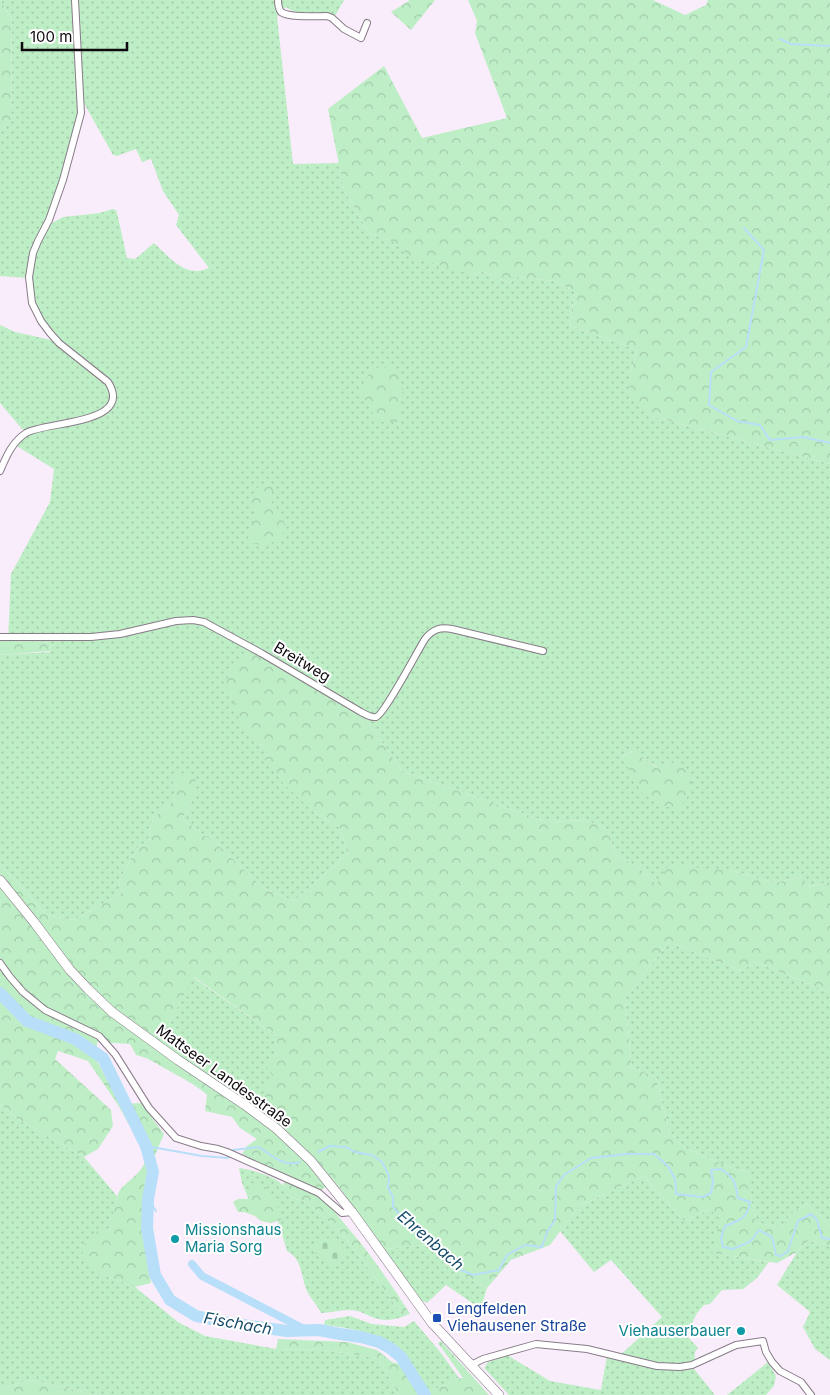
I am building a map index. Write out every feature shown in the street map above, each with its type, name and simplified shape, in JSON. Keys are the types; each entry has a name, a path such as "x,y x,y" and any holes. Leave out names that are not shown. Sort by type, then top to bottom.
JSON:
{"main road":[{"name":"Mattseer Landesstraße","path":"0,880 70,970 112,1012 246,1105 277,1129 311,1162 352,1212 432,1323 499,1395"}],"street":[{"path":"0,471 9,451 25,434 42,427 77,421 102,414 109,408 113,398 113,389 108,382 50,333 36,312 30,293 28,277 33,253 56,202 81,113 75,0"},
{"path":"278,0 278,6 281,11 288,15 327,16 344,29 361,38 367,23"},
{"name":"Breitweg","path":"0,637 91,637 120,634 176,621 192,620 204,622 261,653 360,712 376,717 379,716 386,706 425,639 437,628 452,629 543,651"},
{"path":"0,963 23,992 46,1010 99,1036 116,1054 149,1108 176,1138 218,1149 236,1156 319,1194 342,1213 352,1212"},
{"path":"471,1365 483,1359 536,1344 587,1349 657,1366 680,1367 692,1365 736,1345 763,1341 766,1352 772,1362 780,1371 800,1382 811,1395"}],"green space":[{"path":"0,0 75,0 80,109 62,180 27,278 0,276 0,132 11,119 12,18"},
{"path":"0,0 12,18 11,119 0,132"},
{"path":"77,0 344,0 335,16 323,13 297,12 286,7 277,16 293,164 339,163 344,190 369,233 472,274 483,272 509,283 518,277 554,281 575,292 569,325 637,350 631,371 652,416 830,464 830,882 807,887 802,876 775,883 733,871 656,884 638,867 614,854 609,830 585,820 547,822 402,771 365,718 255,742 266,747 311,810 340,828 348,854 294,901 263,888 219,846 182,819 192,801 172,780 176,790 176,799 153,818 148,841 137,848 119,881 122,893 74,920 47,915 0,864 0,655 50,652 51,643 8,641 11,574 50,502 54,469 15,445 32,432 102,415 114,390 57,338 37,310 30,285 33,261 39,243 52,223 63,217 100,213 112,209 116,210 127,258 135,259 154,243 185,268 197,271 209,268 176,225 179,215 163,191 151,159 142,162 136,149 117,156 113,155 83,100","holes":["268,498 273,505 248,531 254,522 257,512 248,505","632,751 658,767 668,762 679,765 659,804 622,757"]},
{"path":"410,0 435,0 411,30 391,12"},
{"path":"468,0 653,0 685,15 706,5 708,0 830,0 830,464 652,416 629,393 631,371 637,350 569,325 575,292 554,281 518,277 509,283 483,272 472,274 407,256 401,245 369,233 344,190 328,109 384,66 422,138 507,118 475,33 477,21"},
{"path":"0,325 15,332 56,341 106,384 109,399 106,406 100,412 25,430 22,429 0,403"},
{"path":"393,366 403,390 399,422 378,422 360,391 372,368"},
{"path":"267,482 272,486 273,491 268,498 282,515 286,528 279,540 264,545 248,543 249,530 257,512 247,505 258,487"},
{"path":"0,640 51,643 50,651 0,655"},
{"path":"255,652 343,703 365,718 402,771 547,822 585,820 609,830 614,854 638,867 656,884 669,865 733,871 775,883 803,876 807,887 830,882 830,988 826,991 755,962 741,971 669,942 625,998 632,1068 656,1077 669,1131 685,1148 727,1166 750,1173 750,1193 756,1222 780,1228 792,1213 807,1204 830,1225 830,1246 808,1241 797,1252 777,1263 712,1253 720,1219 710,1209 684,1221 644,1176 579,1206 550,1245 511,1260 487,1288 448,1267 426,1245 384,1249 342,1191 318,1162 257,1105 273,1076 267,1068 269,1060 275,1058 277,1036 194,977 167,1027 183,1044 234,1075 242,1083 239,1088 232,1087 222,1095 278,1136 316,1172 327,1186 320,1191 363,1246 410,1314 407,1315 397,1308 348,1241 335,1227 306,1201 295,1199 287,1194 283,1186 286,1175 242,1154 247,1146 257,1139 240,1128 232,1117 205,1111 207,1095 198,1087 152,1061 136,1055 130,1044 97,1042 97,1061 120,1104 141,1103 164,1134 148,1172 142,1214 151,1283 135,1287 101,1274 83,1258 82,1247 99,1229 109,1228 120,1190 138,1173 146,1160 142,1148 118,1105 88,1061 58,1051 55,1059 111,1110 113,1126 98,1149 84,1157 21,1121 0,1104 0,864 47,915 74,920 122,893 119,881 137,848 148,841 153,818 176,799 176,790 172,780 183,773 195,776 196,783 193,799 182,819 219,846 263,888 294,901 348,854 340,828 311,810 282,782 264,758 266,747 255,742 241,725 226,684 233,663"},
{"path":"633,751 657,767 668,762 679,765 691,774 691,791 678,810 659,804 642,793 622,757"},
{"path":"669,942 741,971 755,962 826,991 830,988 830,1225 807,1204 792,1213 780,1228 756,1222 750,1193 750,1173 727,1166 685,1148 669,1131 656,1077 632,1068 625,998"},
{"path":"193,977 277,1036 274,1076 257,1105 247,1099 239,1088 242,1083 185,1045 167,1027"},
{"path":"0,1104 21,1121 84,1157 117,1196 101,1274 135,1287 178,1322 205,1336 276,1349 324,1350 378,1358 399,1395 97,1395 31,1380 0,1389"},
{"path":"239,1168 270,1177 281,1183 287,1194 295,1199 306,1201 348,1241 397,1308 407,1315 385,1320 376,1319 352,1310 321,1313 305,1287 299,1264 287,1251 278,1221 281,1219 249,1189 249,1200 242,1183"},
{"path":"644,1176 684,1221 710,1209 721,1219 713,1253 769,1262 757,1278 743,1289 722,1290 710,1304 704,1305 697,1313 686,1335 698,1348 695,1352 694,1369 715,1395 509,1395 484,1368 488,1362 507,1355 550,1381 601,1390 607,1356 617,1358 662,1317 611,1260 594,1272 560,1231 579,1206"},
{"path":"252,1183 261,1183 270,1191 280,1212 281,1220 271,1223 261,1221 255,1216 244,1212 238,1212 233,1202 238,1199 249,1199 249,1189"},
{"path":"323,1235 346,1251 335,1266 313,1251"},
{"path":"808,1241 830,1246 830,1360 815,1349 803,1327 810,1312 777,1285 797,1252"},
{"path":"426,1245 448,1267 487,1288 481,1309 446,1285 427,1303 419,1299 384,1249"},
{"path":"350,1316 372,1324 404,1327 414,1321 459,1378 426,1392 409,1360 396,1346 366,1333 324,1325 325,1320"},
{"path":"278,1339 347,1342 377,1350 392,1362 414,1369 426,1392 446,1385 455,1379 463,1378 438,1343 441,1341 489,1395 399,1395 378,1358 324,1350 276,1349"},
{"path":"768,1362 776,1376 774,1386 766,1395 727,1395"},
{"path":"31,1380 97,1395 0,1395 0,1389"}],"waterway":[{"path":"780,39 791,44 830,46"},
{"path":"744,228 764,250 746,347 711,372 709,405 737,421 760,425 770,440 803,437 830,443"},
{"name":"Fischach","path":"0,993 27,1021 75,1039 103,1058 146,1146 153,1172 148,1199 147,1228 155,1275 170,1300 196,1316 229,1323 287,1331 319,1330 379,1342 401,1357 425,1395"},
{"name":"Ehrenbach","path":"146,1146 202,1156 228,1158 233,1150 259,1147 284,1162 300,1162"},
{"name":"Ehrenbach","path":"318,1152 330,1146 346,1147 355,1152 372,1155 382,1162 389,1176 388,1188 393,1197 393,1207 442,1254 452,1259 459,1269 473,1275 499,1270 507,1255 525,1245 542,1247 547,1232 555,1220 556,1186 564,1175 591,1158 627,1154 654,1154 668,1166 675,1179 676,1194 703,1197 711,1193 713,1181 711,1170 721,1169 729,1175 735,1184 738,1198 750,1202 747,1212 742,1218 725,1226 721,1238 723,1247 733,1249 751,1241 759,1230 772,1237 776,1255 781,1256 788,1251 798,1221 811,1214 817,1220 822,1238 830,1239"},
{"path":"148,1199 156,1211"},
{"path":"192,1264 202,1276 306,1330"}],"place":[{"name":"Missionshaus Maria Sorg","path":"175,1239"},
{"name":"Lengfelden Viehausener Straße","path":"437,1318"},
{"name":"Viehauserbauer","path":"741,1331"}]}
